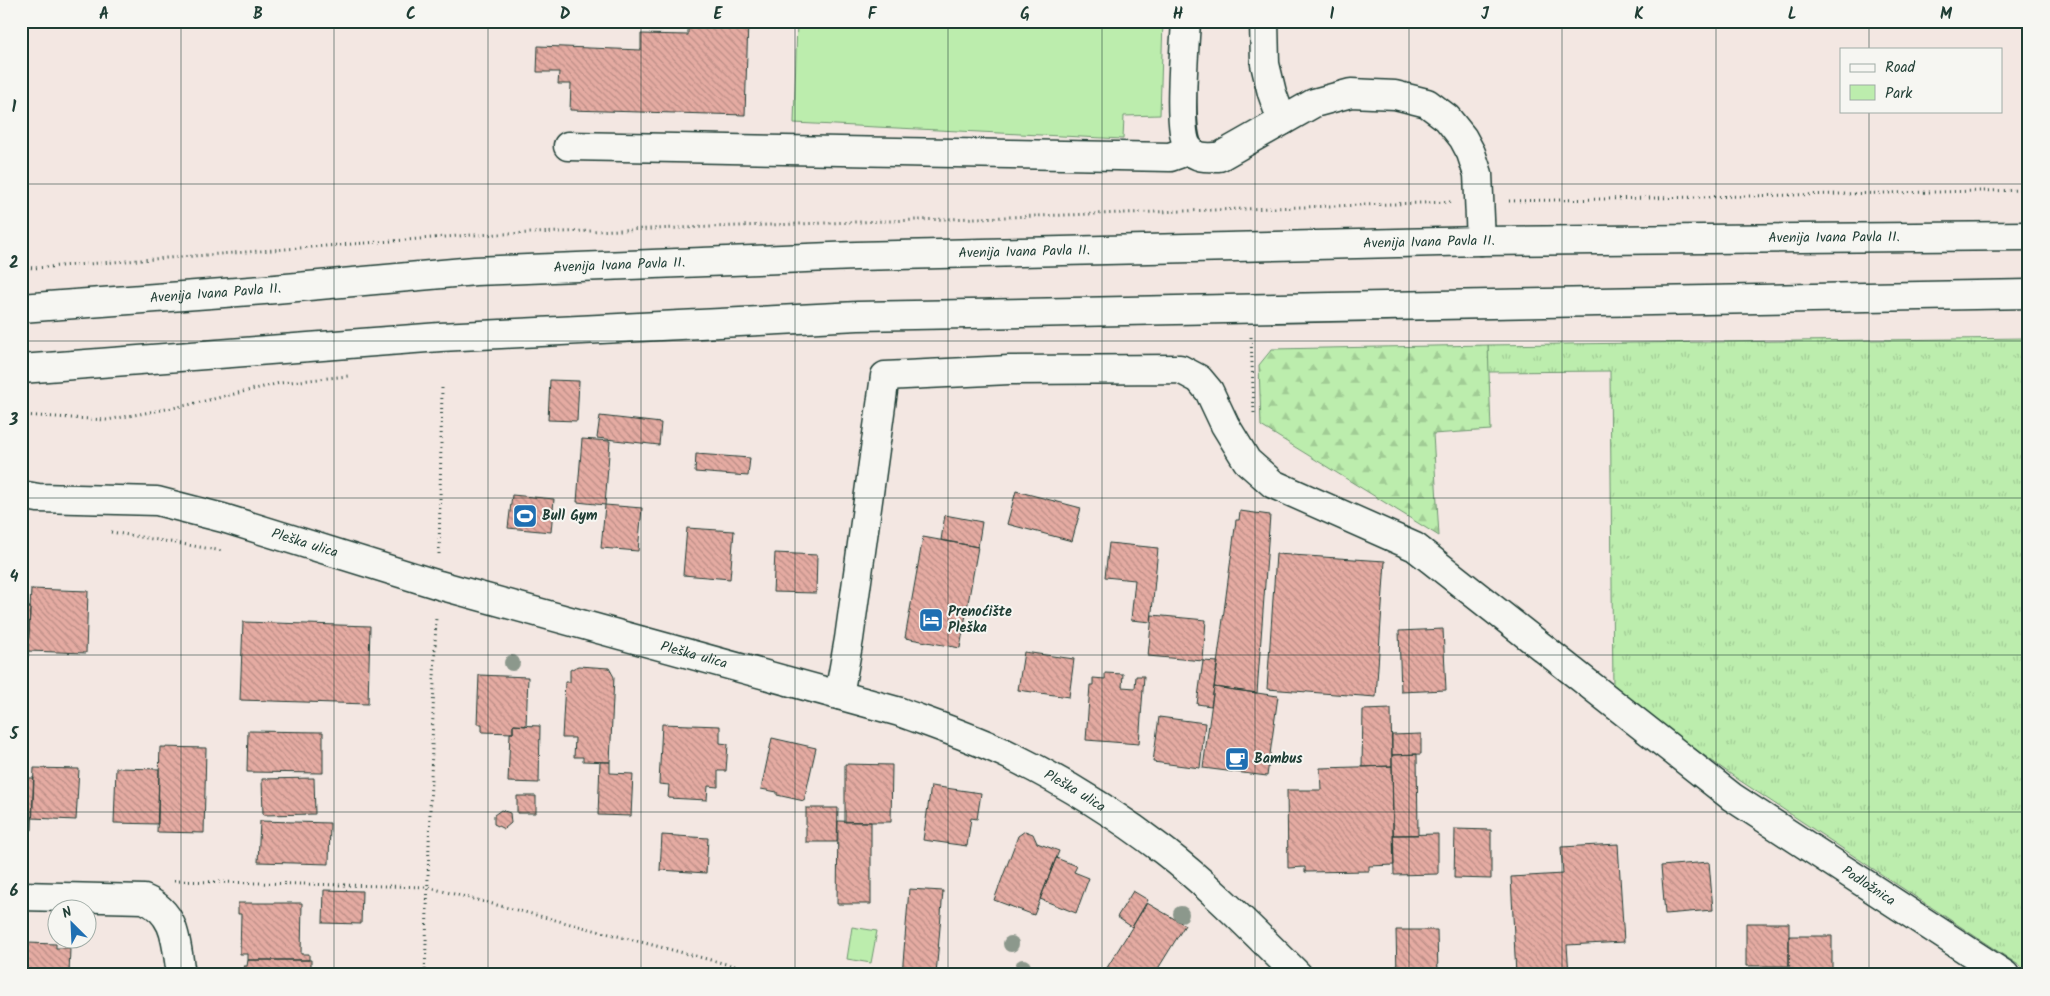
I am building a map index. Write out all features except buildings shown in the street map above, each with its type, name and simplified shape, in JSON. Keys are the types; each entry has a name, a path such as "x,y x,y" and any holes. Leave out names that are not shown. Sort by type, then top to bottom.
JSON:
{"main road":[{"path":"1186,21 1182,120 1185,142 1190,150 1202,157 1219,157 1314,103 1351,93 1395,95 1427,103 1447,118 1467,146 1478,174 1481,241"},
{"path":"1264,21 1265,64 1272,93 1282,121"},
{"path":"568,146 1170,157 1190,150"},
{"name":"Avenija Ivana Pavla II.","path":"21,308 475,272 856,256 1481,241 2029,236"},
{"path":"21,369 440,337 858,316 2029,294"},
{"name":"Podložnica","path":"839,695 885,376 1009,370 1180,370 1199,379 1209,391 1225,425 1247,461 1273,484 1415,547 1732,796 2005,975"},
{"name":"Pleška ulica","path":"21,495 38,498 157,501 223,518 438,585 900,712 956,732 1011,756 1078,793 1165,852 1246,924 1298,975"},
{"path":"21,896 144,899 155,904 164,912 171,923 181,975"}],"path":[{"path":"21,267 44,268 472,234 1479,202 2029,190"},
{"path":"1251,337 1254,415"},
{"path":"425,975 438,585 442,388"},
{"path":"107,531 226,552"},
{"path":"144,899 161,880 427,888 769,975"}],"green space":[{"path":"797,21 1163,21 1160,115 1124,116 1123,139 794,123"},
{"path":"2029,338 2029,972 1739,780 1613,691 1610,371 1488,372 1488,345"},
{"path":"1488,345 1491,430 1433,434 1439,536 1261,426 1259,365 1272,349"},
{"path":"852,927 877,931 871,963 847,959"}],"place":[{"name":"Bull Gym","path":"525,516"},
{"name":"Prenoćište Pleška","path":"931,620"},
{"name":"Bambus","path":"1237,759"}]}
